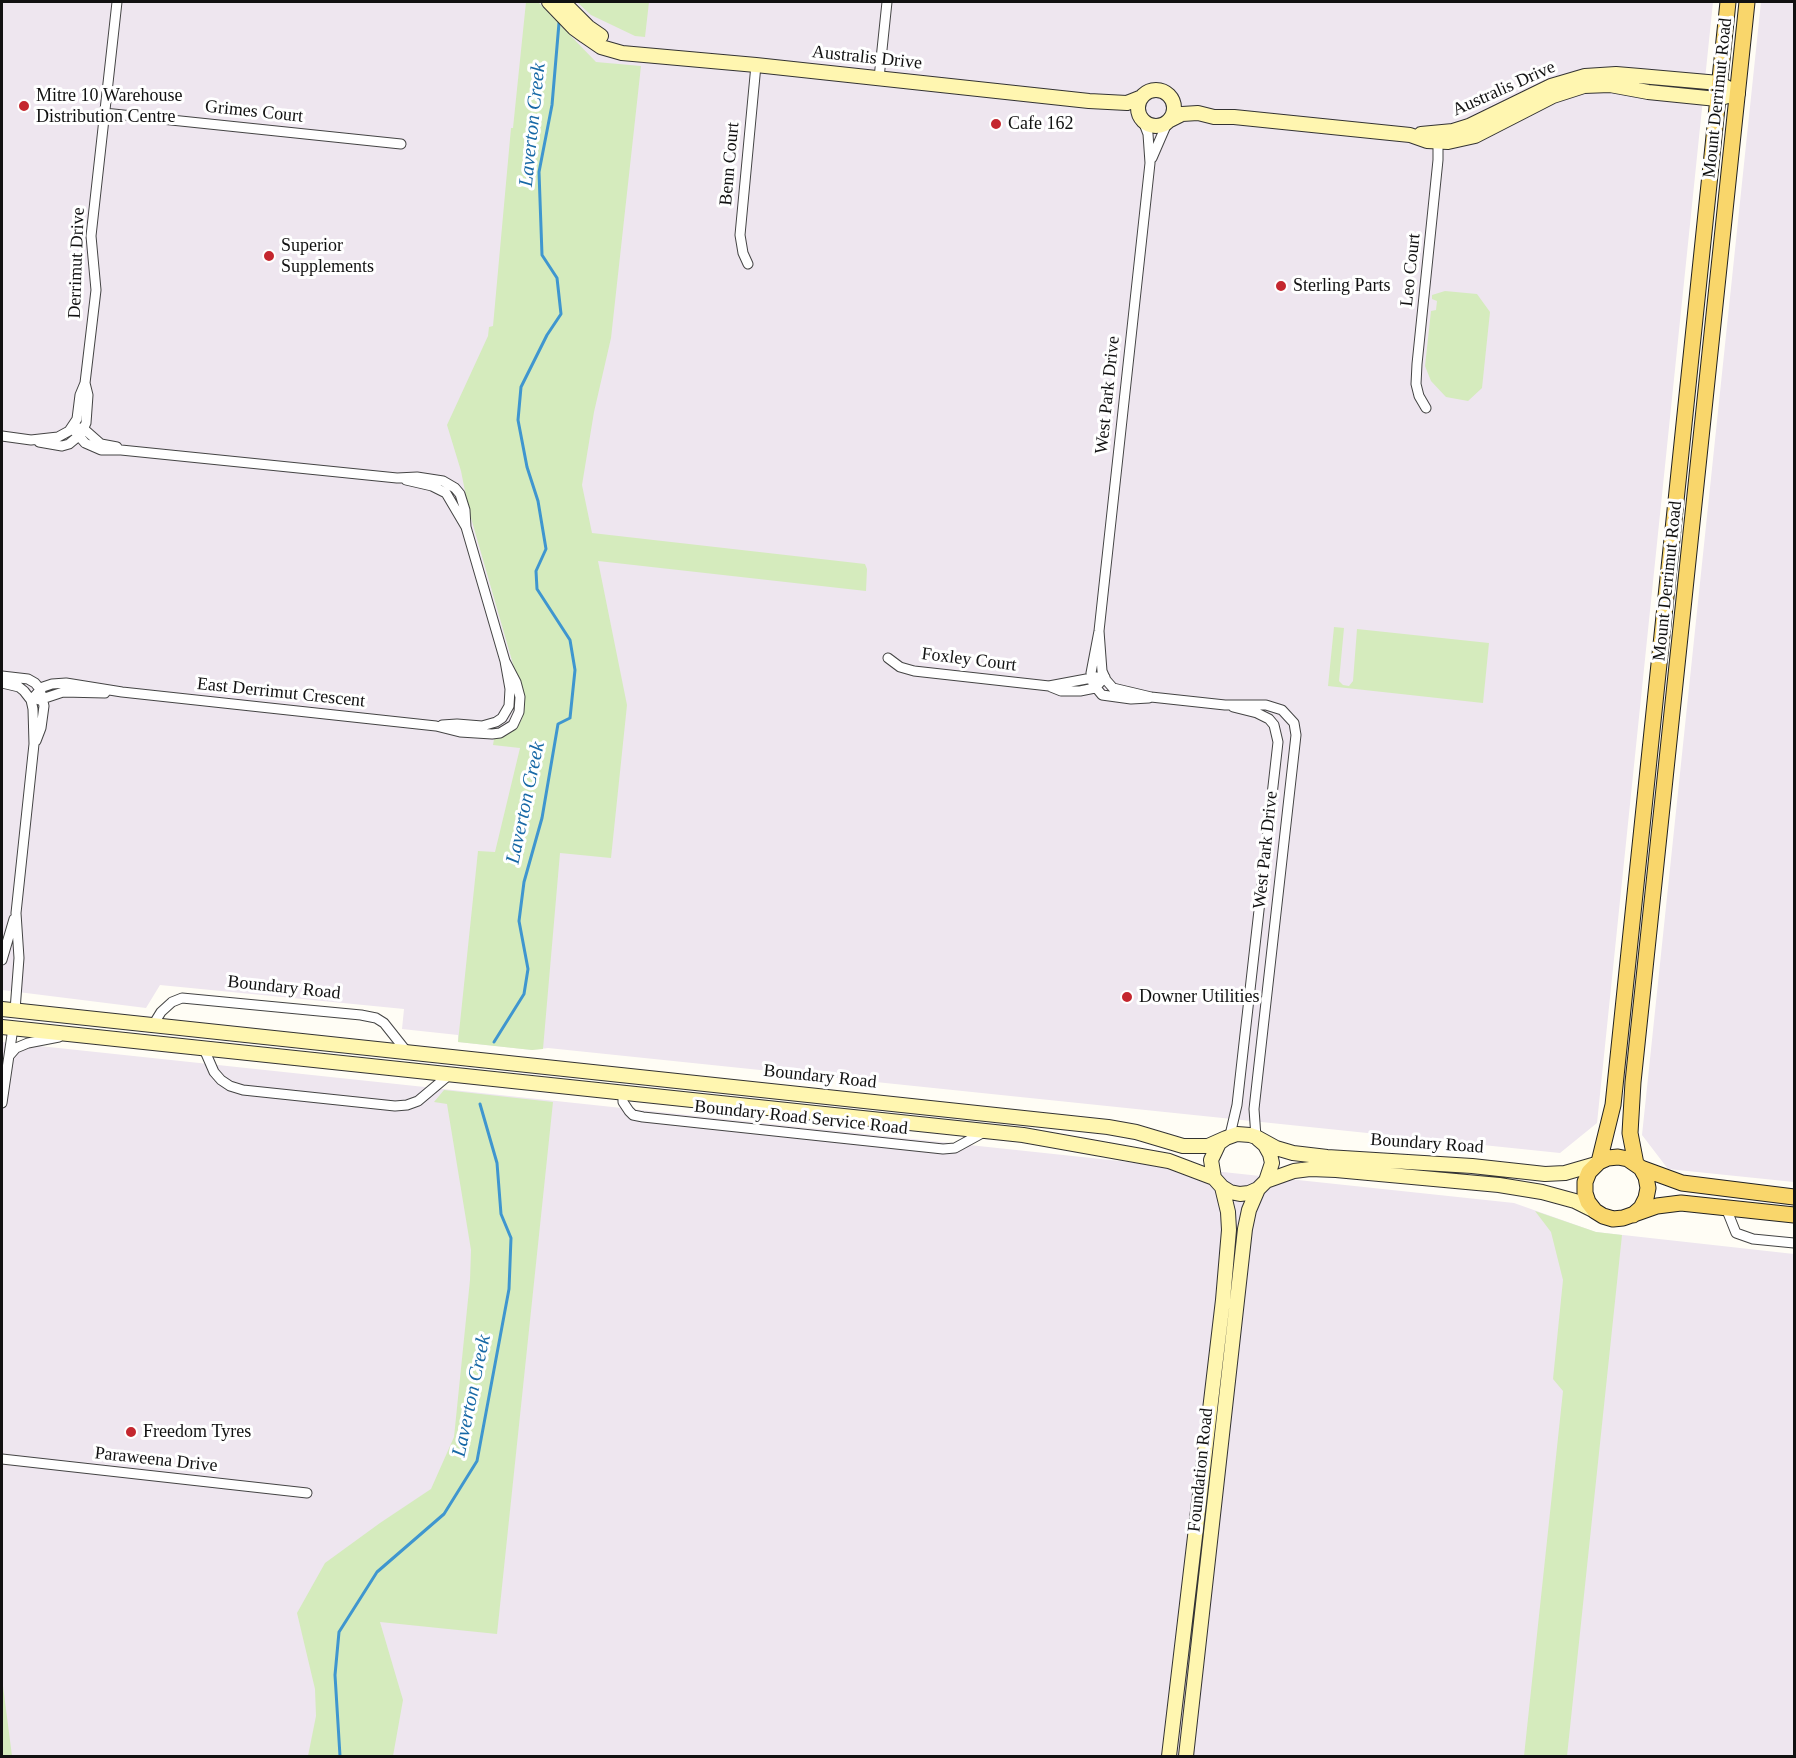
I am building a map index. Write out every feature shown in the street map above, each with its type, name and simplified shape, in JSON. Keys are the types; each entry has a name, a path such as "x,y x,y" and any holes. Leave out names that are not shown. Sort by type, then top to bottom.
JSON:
{"main road":[{"name":"Australis Drive","path":"549,2 574,28 601,46 622,53 1089,101 1127,103 1142,97"},
{"name":"Australis Drive","path":"563,2 595,33 641,54"},
{"name":"Mount Derrimut Road","path":"1597,1163 1613,1105 1728,2"},
{"name":"Mount Derrimut Road","path":"1638,1166 1630,1133 1634,1082 1747,2"},
{"name":"Australis Drive","path":"1169,120 1182,114 1193,113 1215,117 1438,137 1457,141 1475,136 1553,96 1593,85 1610,85 1648,92 1738,93"},
{"path":"1162,91 1170,98 1174,107 1169,120 1157,126 1150,125 1142,119 1138,107 1142,97 1146,93 1162,91"},
{"name":"Australis Drive","path":"1170,98 1183,104 1225,112 1234,117"},
{"name":"Australis Drive","path":"1089,101 1142,119"},
{"name":"Boundary Road","path":"8,1010 1108,1127 1136,1132 1172,1144 1197,1148 1228,1137"},
{"path":"7,1028 8,1010"},
{"path":"153,1025 161,1036 173,1045"},
{"name":"Boundary Road","path":"7,1028 1023,1135 1169,1161 1218,1183"},
{"path":"623,1094 625,1075"},
{"path":"1243,1134 1257,1138 1270,1154 1272,1163 1262,1185 1250,1193 1240,1194 1218,1183 1211,1169 1214,1151 1228,1137 1243,1134"},
{"name":"Boundary Road","path":"1257,1138 1276,1148 1293,1153 1473,1166 1545,1174 1565,1173 1597,1163"},
{"path":"1794,1197 1682,1183 1618,1157 1597,1163 1589,1173 1585,1192 1588,1202 1595,1211 1613,1219 1667,1204 1681,1203 1794,1215"},
{"path":"1633,1215 1641,1208 1648,1188 1646,1177 1638,1166"},
{"name":"Boundary Road","path":"1262,1185 1294,1171 1310,1169 1453,1180 1542,1192 1575,1201 1595,1211"},
{"name":"Foundation Road","path":"1169,1756 1223,1300 1229,1230 1228,1212 1218,1183"},
{"name":"Foundation Road","path":"1186,1756 1249,1210 1262,1185"},
{"path":"1223,1300 1238,1301"}],"street":[{"name":"Derrimut Drive","path":"72,428 77,419 80,395 85,383 96,290 91,236 117,2"},
{"path":"879,78 887,2"},
{"name":"Benn Court","path":"748,264 742,249 740,230 756,65"},
{"name":"Grimes Court","path":"104,112 401,144"},
{"name":"West Park Drive","path":"1095,688 1092,677 1092,660 1099,631 1150,163 1148,134 1142,119"},
{"name":"West Park Drive","path":"1150,163 1169,120"},
{"name":"Leo Court","path":"1426,408 1417,388 1417,364 1438,160 1438,137"},
{"name":"Derrimut Drive","path":"81,433 86,423 88,395 85,383"},
{"path":"2,436 62,446 69,444 81,433 72,428 58,437 31,440"},
{"name":"East Derrimut Crescent","path":"40,689 66,682 122,692 436,726 482,734 500,733 513,725 519,716 520,697 516,682 505,661 466,527 465,510 460,494 449,484 428,478 397,478 122,450 101,444 81,433"},
{"name":"West Park Drive","path":"1099,631 1101,664 1105,677"},
{"name":"Foxley Court","path":"888,658 900,667 914,671 1049,686 1079,682 1092,677 1105,677"},
{"path":"2,676 28,679 40,689 44,700 41,728 34,744"},
{"path":"1151,697 1118,698 1102,694 1095,688 1105,677 1113,688 1151,697 1225,705 1266,705 1287,713"},
{"path":"2,683 19,687 31,700 34,744 16,913 19,967 8,1010"},
{"name":"Foxley Court","path":"1049,686 1061,691 1074,692 1095,688"},
{"path":"31,700 40,689"},
{"name":"East Derrimut Crescent","path":"31,700 44,700 63,692 122,692"},
{"path":"1225,705 1257,713 1272,721 1287,713"},
{"name":"West Park Drive","path":"1257,1138 1254,1110 1296,735 1294,723 1287,713"},
{"name":"West Park Drive","path":"1228,1137 1237,1105 1278,742 1272,721"},
{"path":"2,960 16,913"},
{"name":"West Park Drive","path":"1257,926 1275,921"},
{"name":"West Park Drive","path":"1257,926 1273,934"},
{"name":"Boundary Road","path":"153,1025 160,1012 172,1002 182,998 338,1013 376,1018 392,1031 407,1052"},
{"path":"2,1103 7,1058 7,1028"},
{"path":"7,1058 16,1048 28,1043 76,1035"},
{"path":"204,1049 220,1080 243,1090 395,1106 418,1101 449,1075"},
{"name":"Boundary Road Service Road","path":"623,1094 623,1102 629,1111 633,1115 643,1117 943,1149 955,1148 986,1131"},
{"path":"1726,1208 1736,1233 1754,1239 1794,1243"},
{"name":"Paraweena Drive","path":"2,1459 307,1492"}],"shaded area":[{"path":"2,2 1713,2 1597,1123 1560,1153 548,1048 532,1050 458,1042 458,1035 402,1029 404,1009 160,985 146,1008 2,990"},
{"path":"1761,2 1794,2 1794,1182 1668,1169 1642,1135"},
{"path":"2,1042 1514,1203 1596,1232 1794,1254 1794,1756 2,1756"}],"green space":[{"path":"526,2 538,2 596,62 641,66 611,338 594,412 582,485 592,533 865,564 867,569 866,591 598,561 627,705 611,858 560,853 543,1049 532,1050 458,1042 478,851 495,852 520,748 493,745 494,739 505,736 518,726 525,706 469,511 461,471 447,425 488,336 489,327 493,326 511,128 513,128"},
{"path":"577,2 649,2 645,37 635,36 591,15"},
{"path":"1445,291 1477,294 1490,312 1482,388 1468,401 1446,397 1431,381 1425,366 1431,311 1436,310 1437,301 1432,299 1432,295"},
{"path":"1334,627 1344,628 1339,681 1349,686 1353,681 1357,629 1489,643 1483,703 1328,686"},
{"path":"444,1090 553,1102 497,1634 380,1622 403,1700 393,1756 308,1756 316,1716 315,1689 297,1613 325,1563 431,1489 454,1437 471,1250 447,1104 434,1102"},
{"path":"1535,1211 1596,1232 1622,1235 1567,1756 1524,1756 1563,1391 1553,1379 1563,1280 1551,1232"},
{"path":"2,1670 3,1686 12,1756 2,1756"}],"waterway":[{"name":"Laverton Creek","path":"494,1042 524,994 528,969 519,921 524,882 542,818 558,724 570,718 575,670 570,640 537,589 536,571 546,549 538,501 527,467 518,420 521,387 547,335 561,314 557,278 542,255 539,172 552,105 559,23"},
{"name":"Laverton Creek","path":"340,1756 335,1675 339,1632 377,1572 444,1514 477,1461 509,1289 511,1238 501,1214 497,1163 480,1104"}],"place":[{"name":"Mitre 10 Warehouse Distribution Centre","path":"24,106"},
{"name":"Cafe 162","path":"996,124"},
{"name":"Superior Supplements","path":"269,256"},
{"name":"Sterling Parts","path":"1281,286"},
{"name":"Downer Utilities","path":"1127,997"},
{"name":"Freedom Tyres","path":"131,1432"}]}
